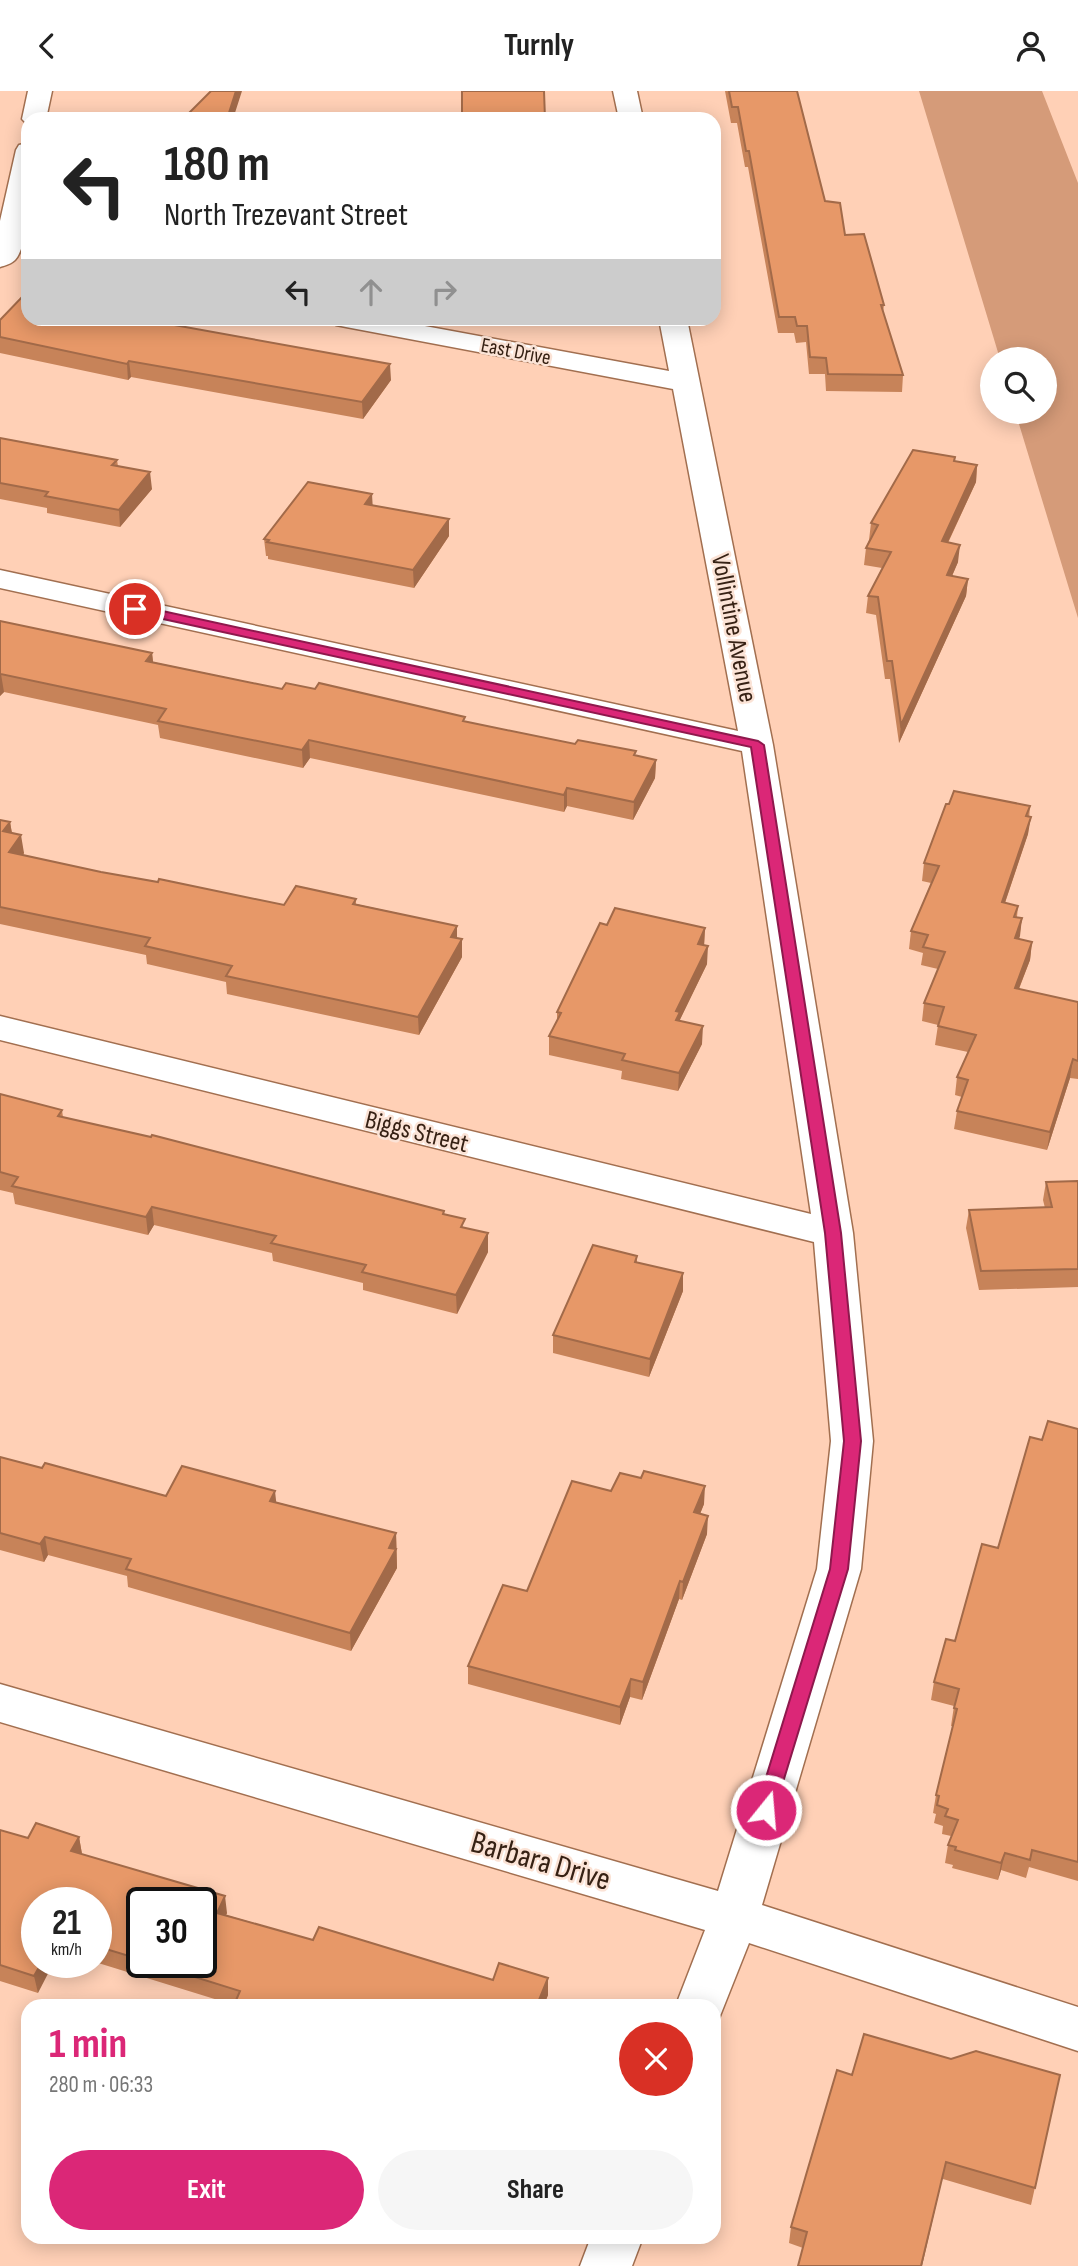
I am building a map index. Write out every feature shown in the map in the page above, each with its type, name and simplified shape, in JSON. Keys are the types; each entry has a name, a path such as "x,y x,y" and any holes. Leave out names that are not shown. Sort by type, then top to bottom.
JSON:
{"street":[{"path":"36,112 40,91"},
{"path":"625,91 630,112"},
{"path":"8,256 21,187"},
{"name":"East Drive","path":"383,326 687,383"},
{"name":"Vollintine Avenue","path":"675,326 758,745 833,1233 852,1441 839,1569 734,1917 703,1999"},
{"path":"0,579 758,745"},
{"name":"Biggs Street","path":"0,1028 833,1233"},
{"name":"Barbara Drive","path":"0,1703 734,1917 1078,2029"},
{"path":"606,2266 614,2244"}],"shaded area":[{"path":"919,91 1042,91 1078,183 1078,618 1019,424 1057,424 1057,347 996,347"}],"building":[{"path":"211,91 236,91 229,112 190,112"},
{"path":"462,91 544,91 545,112 462,112"},
{"path":"729,91 797,91 825,201 840,203 845,235 864,234 884,305 881,305 903,375 828,374 826,358 810,357 807,326 797,326 795,317 779,317 749,151 746,151 738,107 732,107"},
{"path":"21,298 21,326 180,326 390,364 362,402 129,361 127,364 0,337 0,320"},
{"path":"0,438 117,460 112,465 150,472 119,510 45,496 48,492 0,483"},
{"path":"913,450 955,457 954,461 977,465 942,541 960,545 947,575 968,579 901,725 892,661 887,661 878,597 868,596 891,552 866,548 878,525 871,523"},
{"path":"308,482 372,494 365,504 449,519 413,570 267,542 269,540 264,539"},
{"path":"0,621 152,653 146,661 282,689 286,683 315,689 319,683 465,717 463,721 575,744 578,740 636,751 634,755 656,760 634,802 567,788 564,795 309,740 302,750 158,721 166,709 0,675"},
{"path":"954,791 1030,806 1026,816 1031,817 1002,902 1018,906 1014,917 1022,918 1015,938 1032,942 1015,988 1078,1002 1078,1061 1073,1059 1050,1132 957,1111 968,1080 957,1077 976,1035 938,1026 944,1007 924,1003 945,952 923,947 928,935 911,931 939,866 924,863 946,804 949,804"},
{"path":"0,820 10,822 3,831 21,835 9,852 101,872 158,882 159,879 284,905 296,886 356,899 353,904 457,926 451,937 462,939 418,1017 226,976 232,966 145,946 150,938 0,907"},
{"path":"615,908 705,928 698,944 708,946 676,1011 680,1012 676,1020 703,1026 679,1073 622,1060 625,1054 549,1036 561,1013 557,1012 600,923 607,925"},
{"path":"0,1094 62,1110 58,1116 151,1137 152,1135 444,1211 443,1214 465,1219 461,1227 488,1233 456,1295 362,1272 366,1265 271,1243 276,1236 152,1207 146,1217 12,1186 18,1177 0,1172"},
{"path":"1078,1181 1078,1269 981,1271 969,1210 1052,1207 1046,1182"},
{"path":"593,1245 637,1256 635,1262 683,1273 650,1359 553,1335"},
{"path":"1048,1421 1078,1429 1078,1862 1032,1850 1030,1860 1005,1853 1001,1863 955,1850 956,1847 948,1845 958,1820 945,1816 948,1809 937,1805 939,1796 936,1795 957,1709 954,1708 959,1689 934,1682 946,1639 955,1641 982,1544 998,1548 1030,1437 1042,1440"},
{"path":"0,1457 42,1468 45,1463 166,1496 182,1466 275,1491 270,1501 396,1533 389,1548 396,1549 350,1633 126,1569 131,1559 45,1537 40,1544 0,1533"},
{"path":"644,1471 705,1486 694,1512 708,1516 683,1582 680,1581 643,1682 631,1679 620,1707 468,1666 503,1585 527,1591 572,1481 611,1491 620,1473 641,1478"},
{"path":"36,1823 79,1837 71,1851 194,1887 126,1887 126,1955 112,1951 112,1887 21,1887 21,1972 0,1965 0,1830 28,1838"},
{"path":"217,1894 225,1896 217,1913"},
{"path":"217,1913 313,1940 319,1927 493,1980 499,1963 548,1978 539,1999 237,1999 240,1991 198,1978 217,1978"},
{"path":"864,2034 951,2059 976,2051 1060,2075 1035,2188 946,2162 921,2266 798,2266 807,2232 791,2227 837,2070 852,2075"}],"route":[{"path":"135,609 758,745 833,1233 852,1441 839,1569 766,1810"}]}
